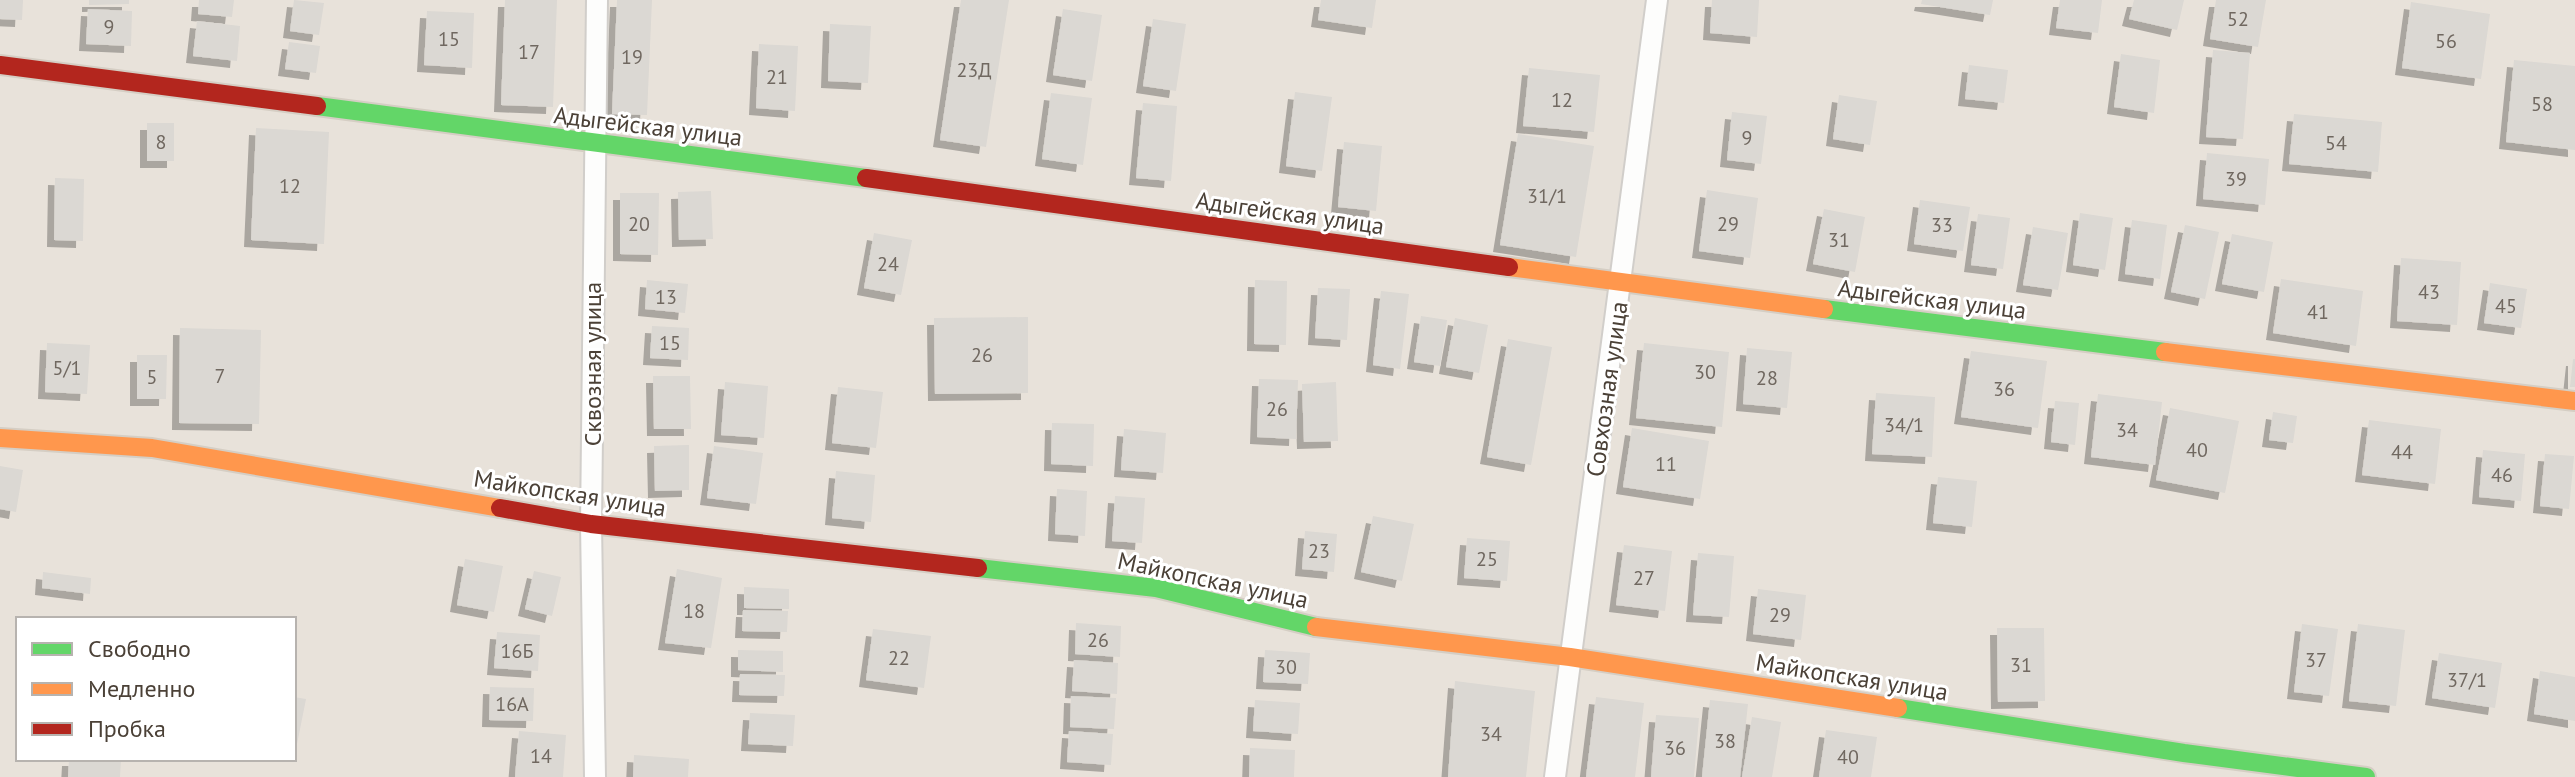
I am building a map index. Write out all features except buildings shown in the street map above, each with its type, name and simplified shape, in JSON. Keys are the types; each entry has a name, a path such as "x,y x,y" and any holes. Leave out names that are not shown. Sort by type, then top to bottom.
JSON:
{"street":[{"name":"Сквозная улица","path":"595,777 591,524 597,0"},
{"name":"Совхозная улица","path":"1555,777 1657,0"},
{"name":"Адыгейская улица","path":"0,65 896,182 1621,283 2279,367 2575,401"},
{"name":"Майкопская улица","path":"0,438 152,448 591,524 1156,588 1317,627 1570,657 2184,753 2366,777"}],"shaded area":[{"path":"0,0 2575,0 2575,777 0,777"}],"traffic: fast":[{"path":"317,106 866,178"},
{"path":"1824,309 2165,352"},
{"path":"978,568 1156,588 1316,627"},
{"path":"1898,708 2184,753 2366,777"}],"traffic: slow":[{"path":"1509,267 1824,309"},
{"path":"2165,352 2575,401"},
{"path":"0,438 152,448 500,508"},
{"path":"1316,627 1570,657 1898,708"}],"traffic: jam":[{"path":"0,65 317,106"},
{"path":"866,178 1509,267"},
{"path":"500,508 591,524 978,568"}]}
